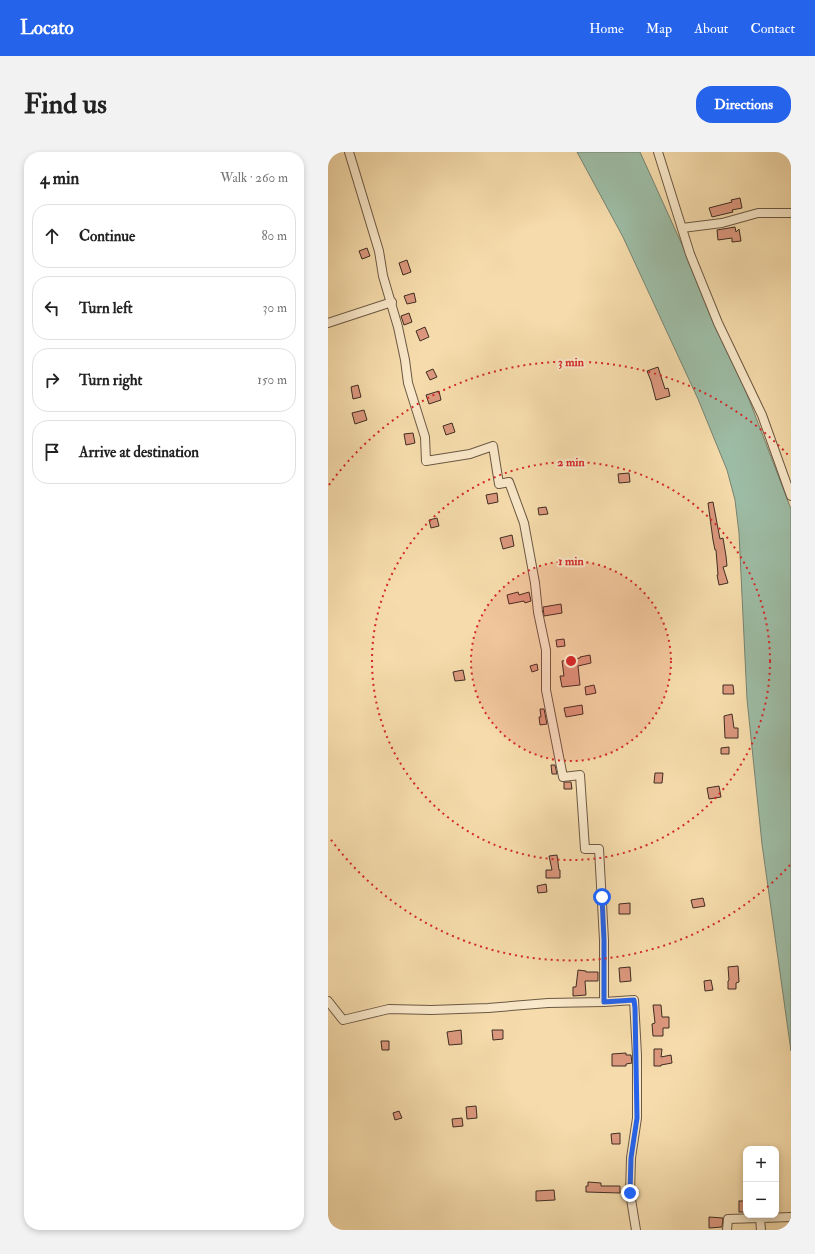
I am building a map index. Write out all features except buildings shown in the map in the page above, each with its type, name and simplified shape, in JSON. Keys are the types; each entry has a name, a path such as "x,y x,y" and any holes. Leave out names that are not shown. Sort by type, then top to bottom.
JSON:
{"street":[{"path":"349,152 379,251 383,276 392,302 405,360 408,383 425,437 426,461 470,454 493,446 499,484 509,482 524,523 535,583 538,612 546,650 546,690 563,777 580,775 585,849 599,849 604,940 604,1002"},
{"path":"658,152 690,254 718,323 762,415 791,496"},
{"path":"682,228 722,223 758,213 791,213"},
{"path":"328,323 392,302"},
{"path":"328,1001 343,1020 389,1009 438,1010 634,1000 637,1055 637,1118 631,1158 630,1193 636,1230"},
{"path":"779,1217 791,1217"},
{"path":"728,1230 728,1218 743,1218"},
{"path":"760,1218 760,1230"}],"shaded area":[{"path":"577,152 640,152 732,355 791,509 791,1051 762,844 747,699 739,533 735,500 727,470 698,399 623,237"}],"route":[{"path":"602,897 604,1002 634,1000 635,1008 637,1118 631,1158 630,1193"}]}
